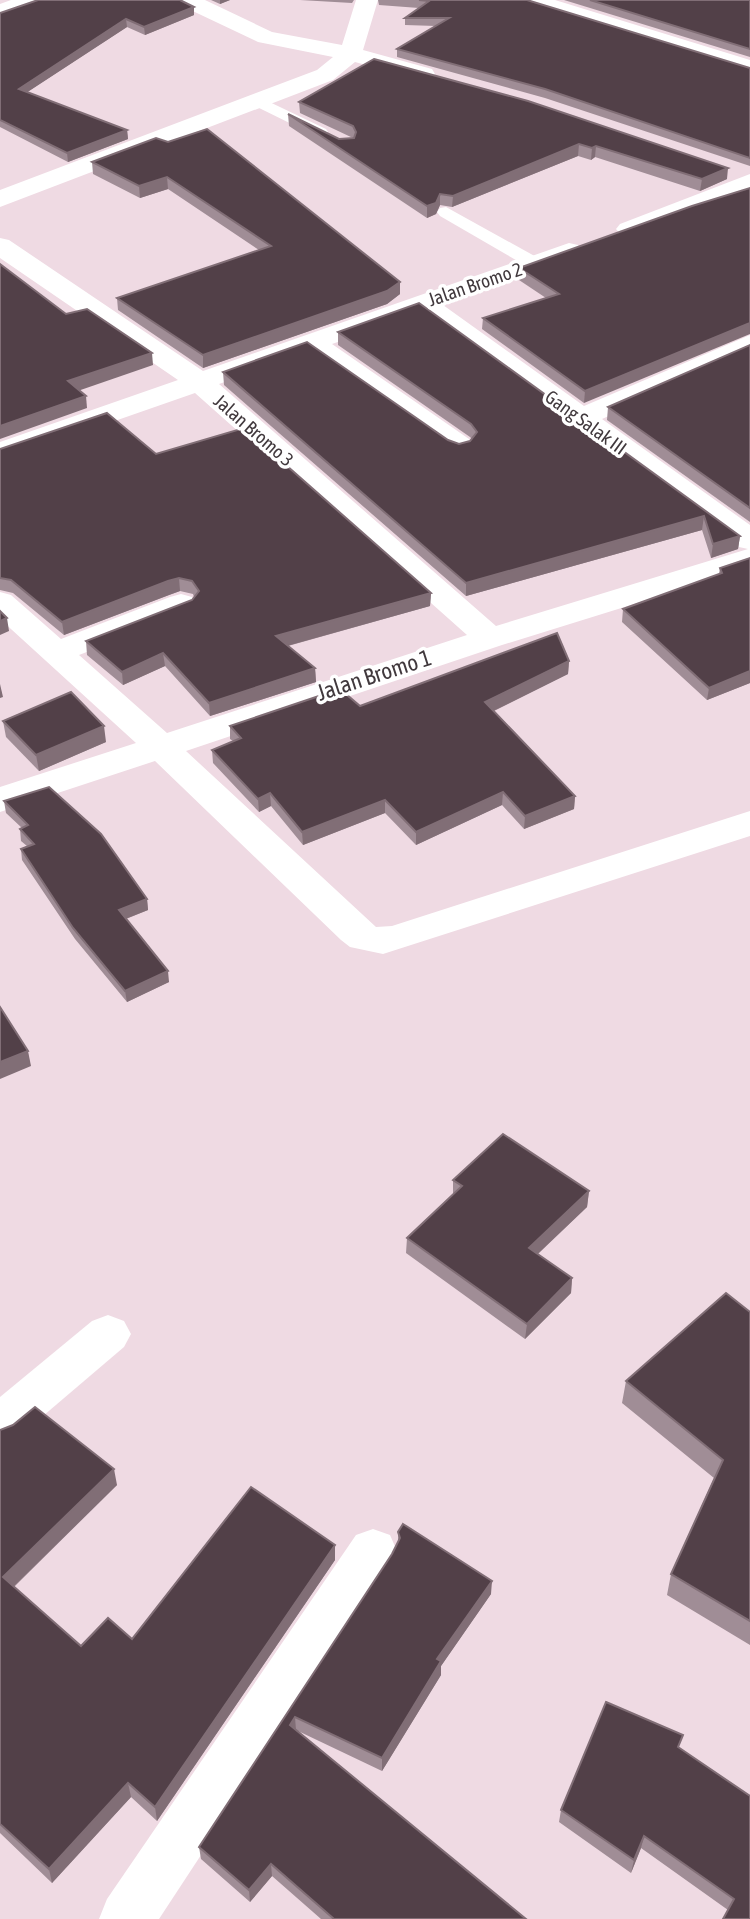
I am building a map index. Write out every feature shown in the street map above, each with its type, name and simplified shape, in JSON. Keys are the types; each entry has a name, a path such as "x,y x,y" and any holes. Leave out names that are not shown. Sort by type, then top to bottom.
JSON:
{"street":[{"path":"0,12 31,0"},
{"path":"188,0 266,37 351,54 444,79"},
{"path":"0,199 325,75 351,54 368,0"},
{"path":"532,0 750,67"},
{"path":"725,167 750,176"},
{"name":"Jalan Bromo 2","path":"0,452 676,213 750,181"},
{"name":"Jalan Bromo 3","path":"0,246 200,381 490,638"},
{"name":"Gang Salak III","path":"422,302 750,540"},
{"path":"311,342 459,445"},
{"path":"581,418 750,344"},
{"name":"Jalan Bromo 1","path":"0,800 159,745 490,638 750,558"},
{"path":"0,602 159,745 346,920 355,934 366,941 383,941 427,928 750,823"},
{"path":"55,653 181,604"},
{"path":"0,1425 108,1334"},
{"path":"127,1919 373,1551"}],"lane":[{"path":"259,102 333,138"},
{"path":"446,212 534,263"}],"building":[{"path":"38,0 180,0 194,7 144,27 126,19 19,89 127,130 67,153 0,120 0,13"},
{"path":"419,0 527,0 750,68 750,158 545,89 397,49 449,18 405,18 429,1"},
{"path":"590,0 750,0 750,49"},
{"path":"374,59 528,101 728,168 702,179 596,146 592,148 579,144 453,196 440,194 436,203 427,206 288,114 339,139 354,138 356,132 353,126 299,102"},
{"path":"207,129 400,282 387,291 203,355 117,298 271,246 167,177 139,186 92,162 156,138 168,142"},
{"path":"750,188 750,323 585,391 483,318 559,294 519,268"},
{"path":"0,264 66,314 87,309 152,353 68,381 86,396 0,426"},
{"path":"419,303 740,536 713,544 704,516 466,583 223,372 307,342 448,440 459,444 470,441 477,432 471,424 338,332"},
{"path":"750,345 750,508 608,407"},
{"path":"107,413 156,454 244,428 431,593 276,636 315,668 209,703 163,653 122,672 86,641 192,600 199,591 192,581 179,578 168,581 62,622 11,580 0,578 0,449"},
{"path":"750,558 750,671 709,688 623,609 722,573 720,568"},
{"path":"0,611 7,618 0,621"},
{"path":"557,633 569,661 485,702 575,796 525,816 503,792 416,832 385,800 302,832 270,793 258,799 212,750 241,738 230,726 340,689 360,706"},
{"path":"71,692 104,726 36,755 3,721"},
{"path":"49,787 101,834 147,899 119,910 168,971 125,991 73,928 21,849 34,844 20,829 28,825 4,801"},
{"path":"0,1007 28,1051 0,1062"},
{"path":"503,1134 589,1191 529,1248 572,1278 527,1324 407,1238 462,1186 453,1180"},
{"path":"726,1293 750,1312 750,1621 671,1574 723,1460 626,1381"},
{"path":"35,1407 114,1469 3,1577 81,1646 108,1618 132,1639 251,1487 335,1545 155,1807 128,1783 49,1869 0,1824 0,1430 13,1425"},
{"path":"403,1524 492,1581 437,1659 441,1661 382,1758 295,1717 290,1725 526,1919 334,1919 271,1864 249,1890 199,1847 392,1554"},
{"path":"606,1702 683,1735 678,1747 750,1796 750,1919 723,1919 734,1899 644,1836 634,1860 561,1810"}]}
